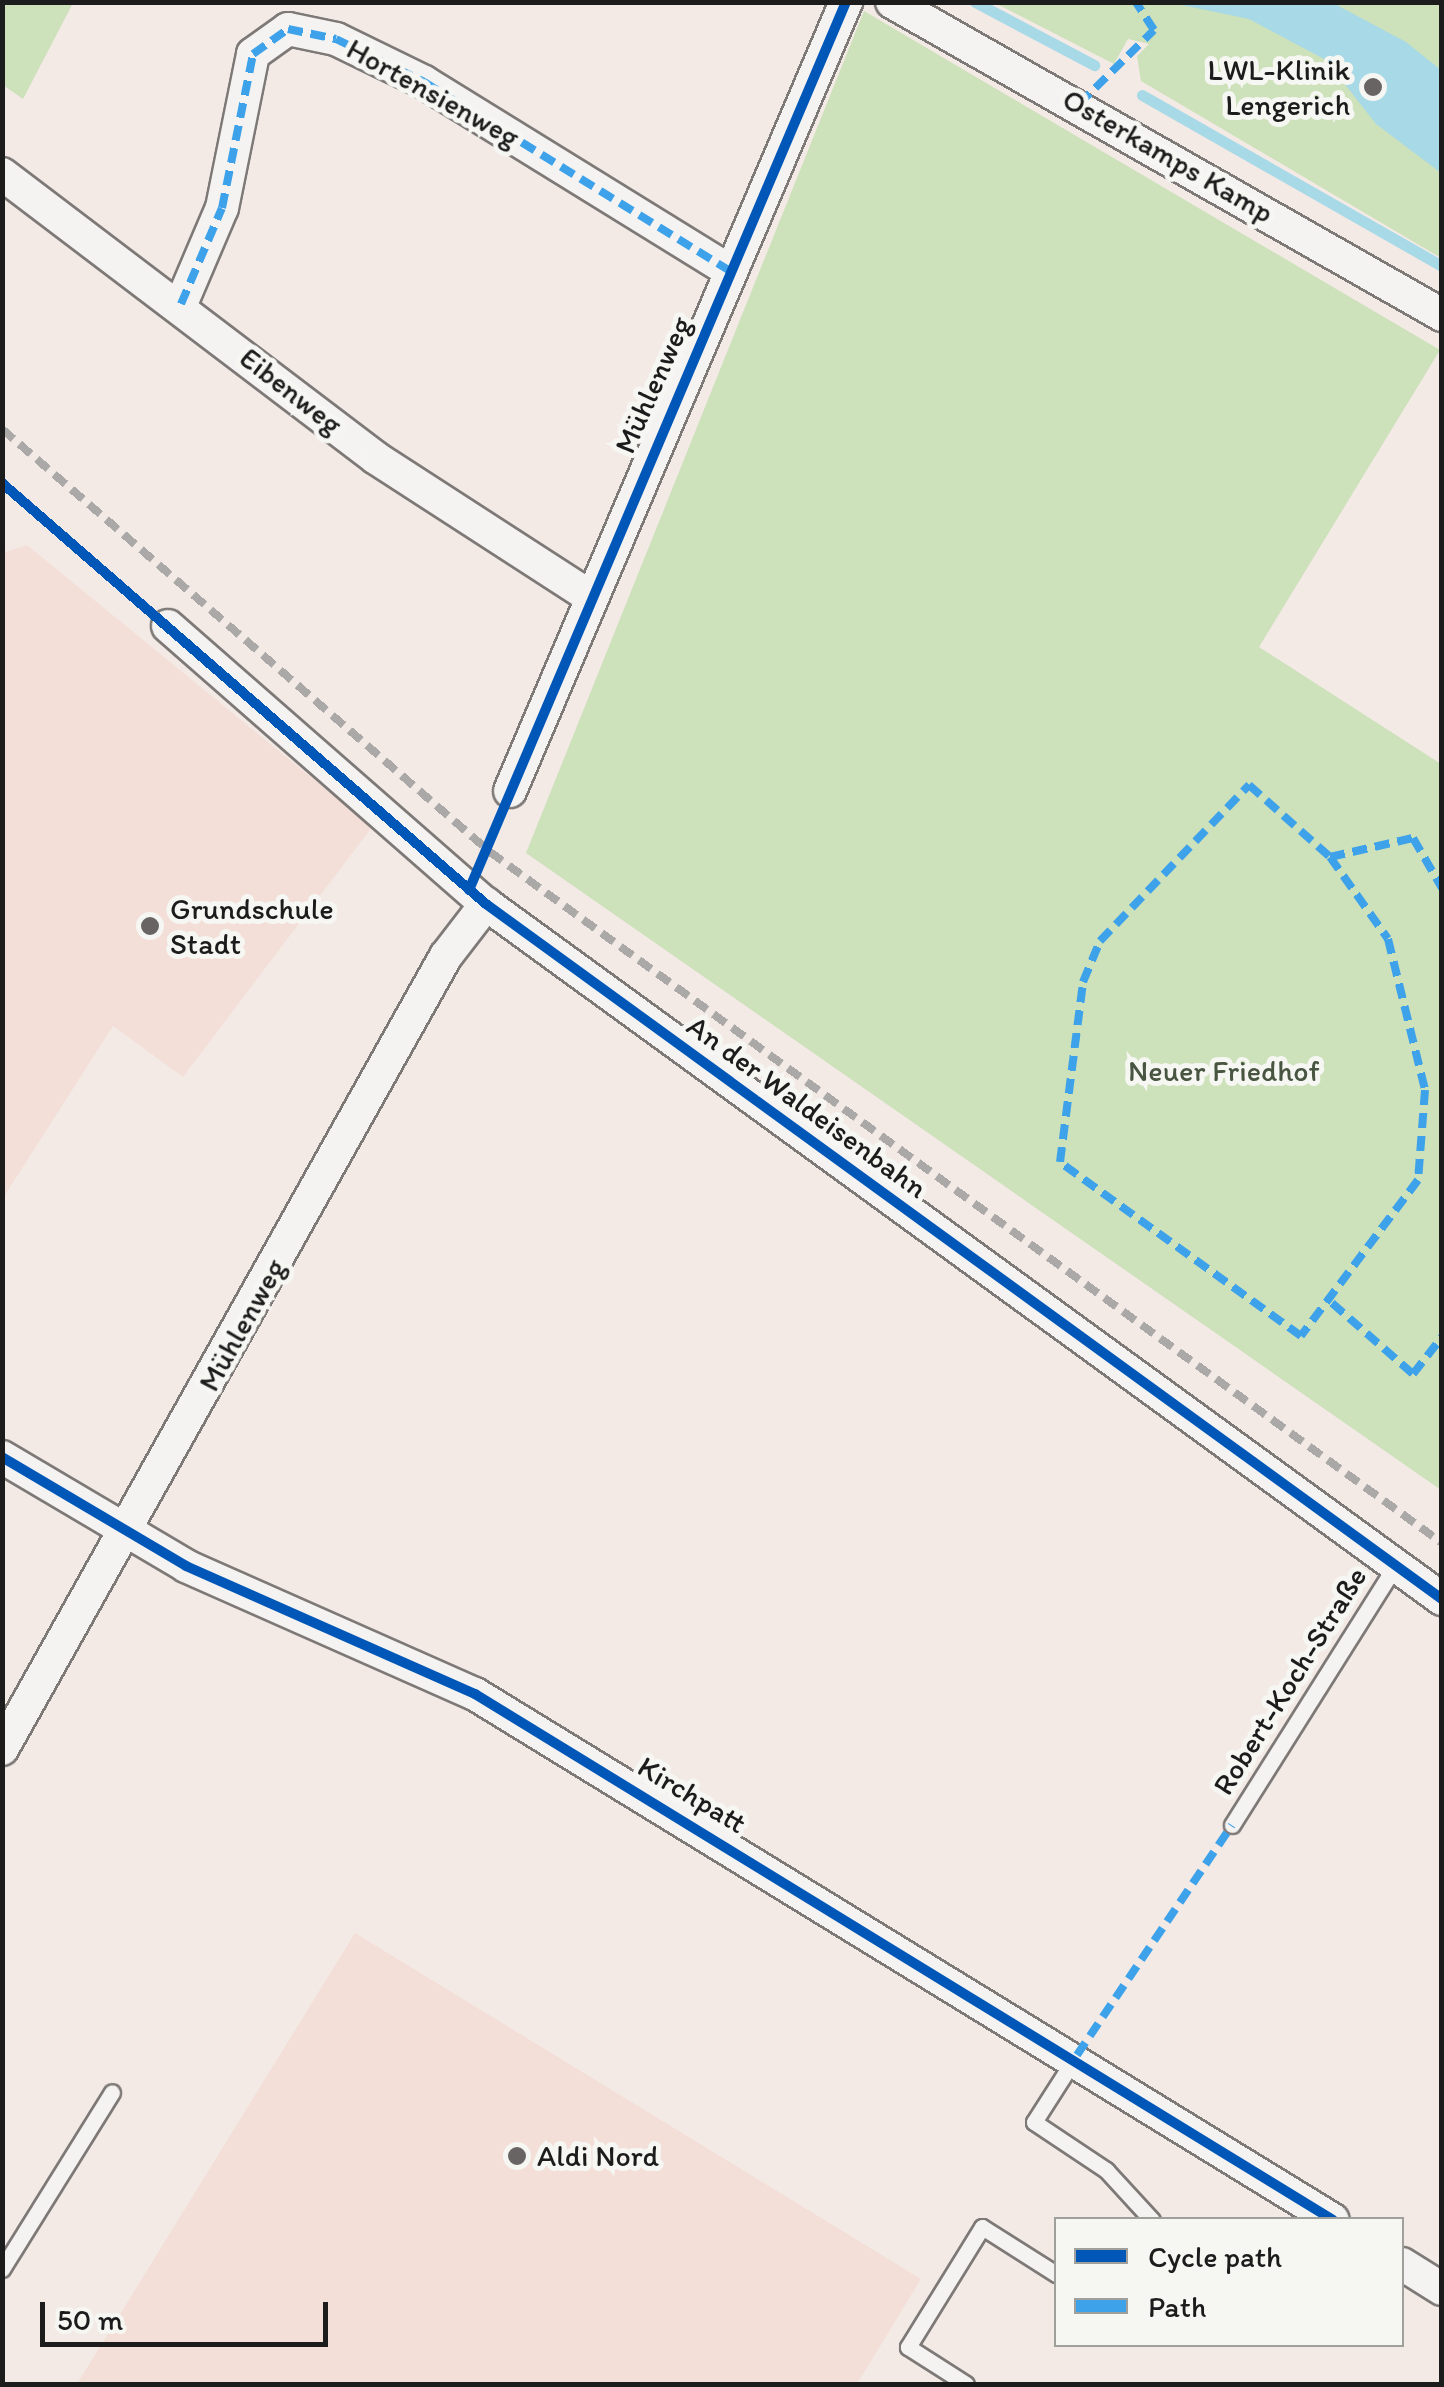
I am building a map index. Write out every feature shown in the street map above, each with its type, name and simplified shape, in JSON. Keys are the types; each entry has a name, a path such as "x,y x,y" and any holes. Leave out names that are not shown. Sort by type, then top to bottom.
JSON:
{"street":[{"name":"Mühlenweg","path":"510,790 588,595 846,2"},
{"name":"Osterkamps Kamp","path":"892,2 1442,315"},
{"name":"Hortensienweg","path":"181,304 222,208 253,54 288,29 336,39 424,82 730,272"},
{"name":"Eibenweg","path":"2,174 181,304 376,458 588,595"},
{"name":"An der Waldeisenbahn","path":"168,626 486,904 1442,1599"},
{"name":"Mühlenweg","path":"2,1750 127,1535 446,956 486,904"},
{"name":"Kirchpatt","path":"2,1457 127,1535 475,1694 1077,2055 1328,2217"},
{"path":"1404,2265 1442,2289"}],"lane":[{"name":"Robert-Koch-Straße","path":"1232,1825 1394,1566"},
{"path":"1077,2055 1034,2122 1106,2170 1149,2217"},
{"path":"2,2269 112,2092"},
{"path":"966,2384 908,2347 982,2228 1054,2273"}],"shaded area":[{"name":"Grundschule Stadt","path":"27,545 372,827 183,1077 113,1026 3,1198 2,553"},
{"path":"355,1933 921,2279 857,2384 77,2384"}],"green space":[{"path":"2,3 73,3 23,99 3,85"},
{"path":"995,3 1441,3 1441,258 1141,81 1137,56 1149,44 1128,39 1114,64"},
{"name":"Neuer Friedhof","path":"864,11 1440,350 1259,647 1441,764 1441,1490 526,853"}],"water":[{"name":"LWL-Klinik Lengerich","path":"1172,3 1333,3 1406,42 1441,70 1441,173 1376,124 1326,60 1249,19"}],"waterway":[{"path":"975,2 1094,65"},
{"path":"1142,95 1442,266"}],"railway":[{"path":"2,429 490,852 1442,1543"}],"marked path":[{"path":"1079,104 1154,30 1136,2"},
{"path":"181,304 222,208 253,54 288,29 336,39 424,82 730,271"},
{"path":"1249,785 1330,857 1388,939 1425,1090 1418,1180 1301,1336 1060,1162 1083,982 1100,941 1249,785"},
{"path":"1330,857 1413,838 1442,888"},
{"path":"1332,1303 1413,1374 1442,1337"},
{"path":"1077,2055 1232,1825"}],"cycle path":[{"path":"469,890 846,2"},
{"path":"2,483 486,904 1442,1599"},
{"path":"2,1457 186,1566 475,1694 1328,2217"}],"place":[{"name":"LWL-Klinik Lengerich","path":"1373,87"},
{"name":"Grundschule Stadt","path":"150,926"},
{"name":"Aldi Nord","path":"517,2156"}]}
